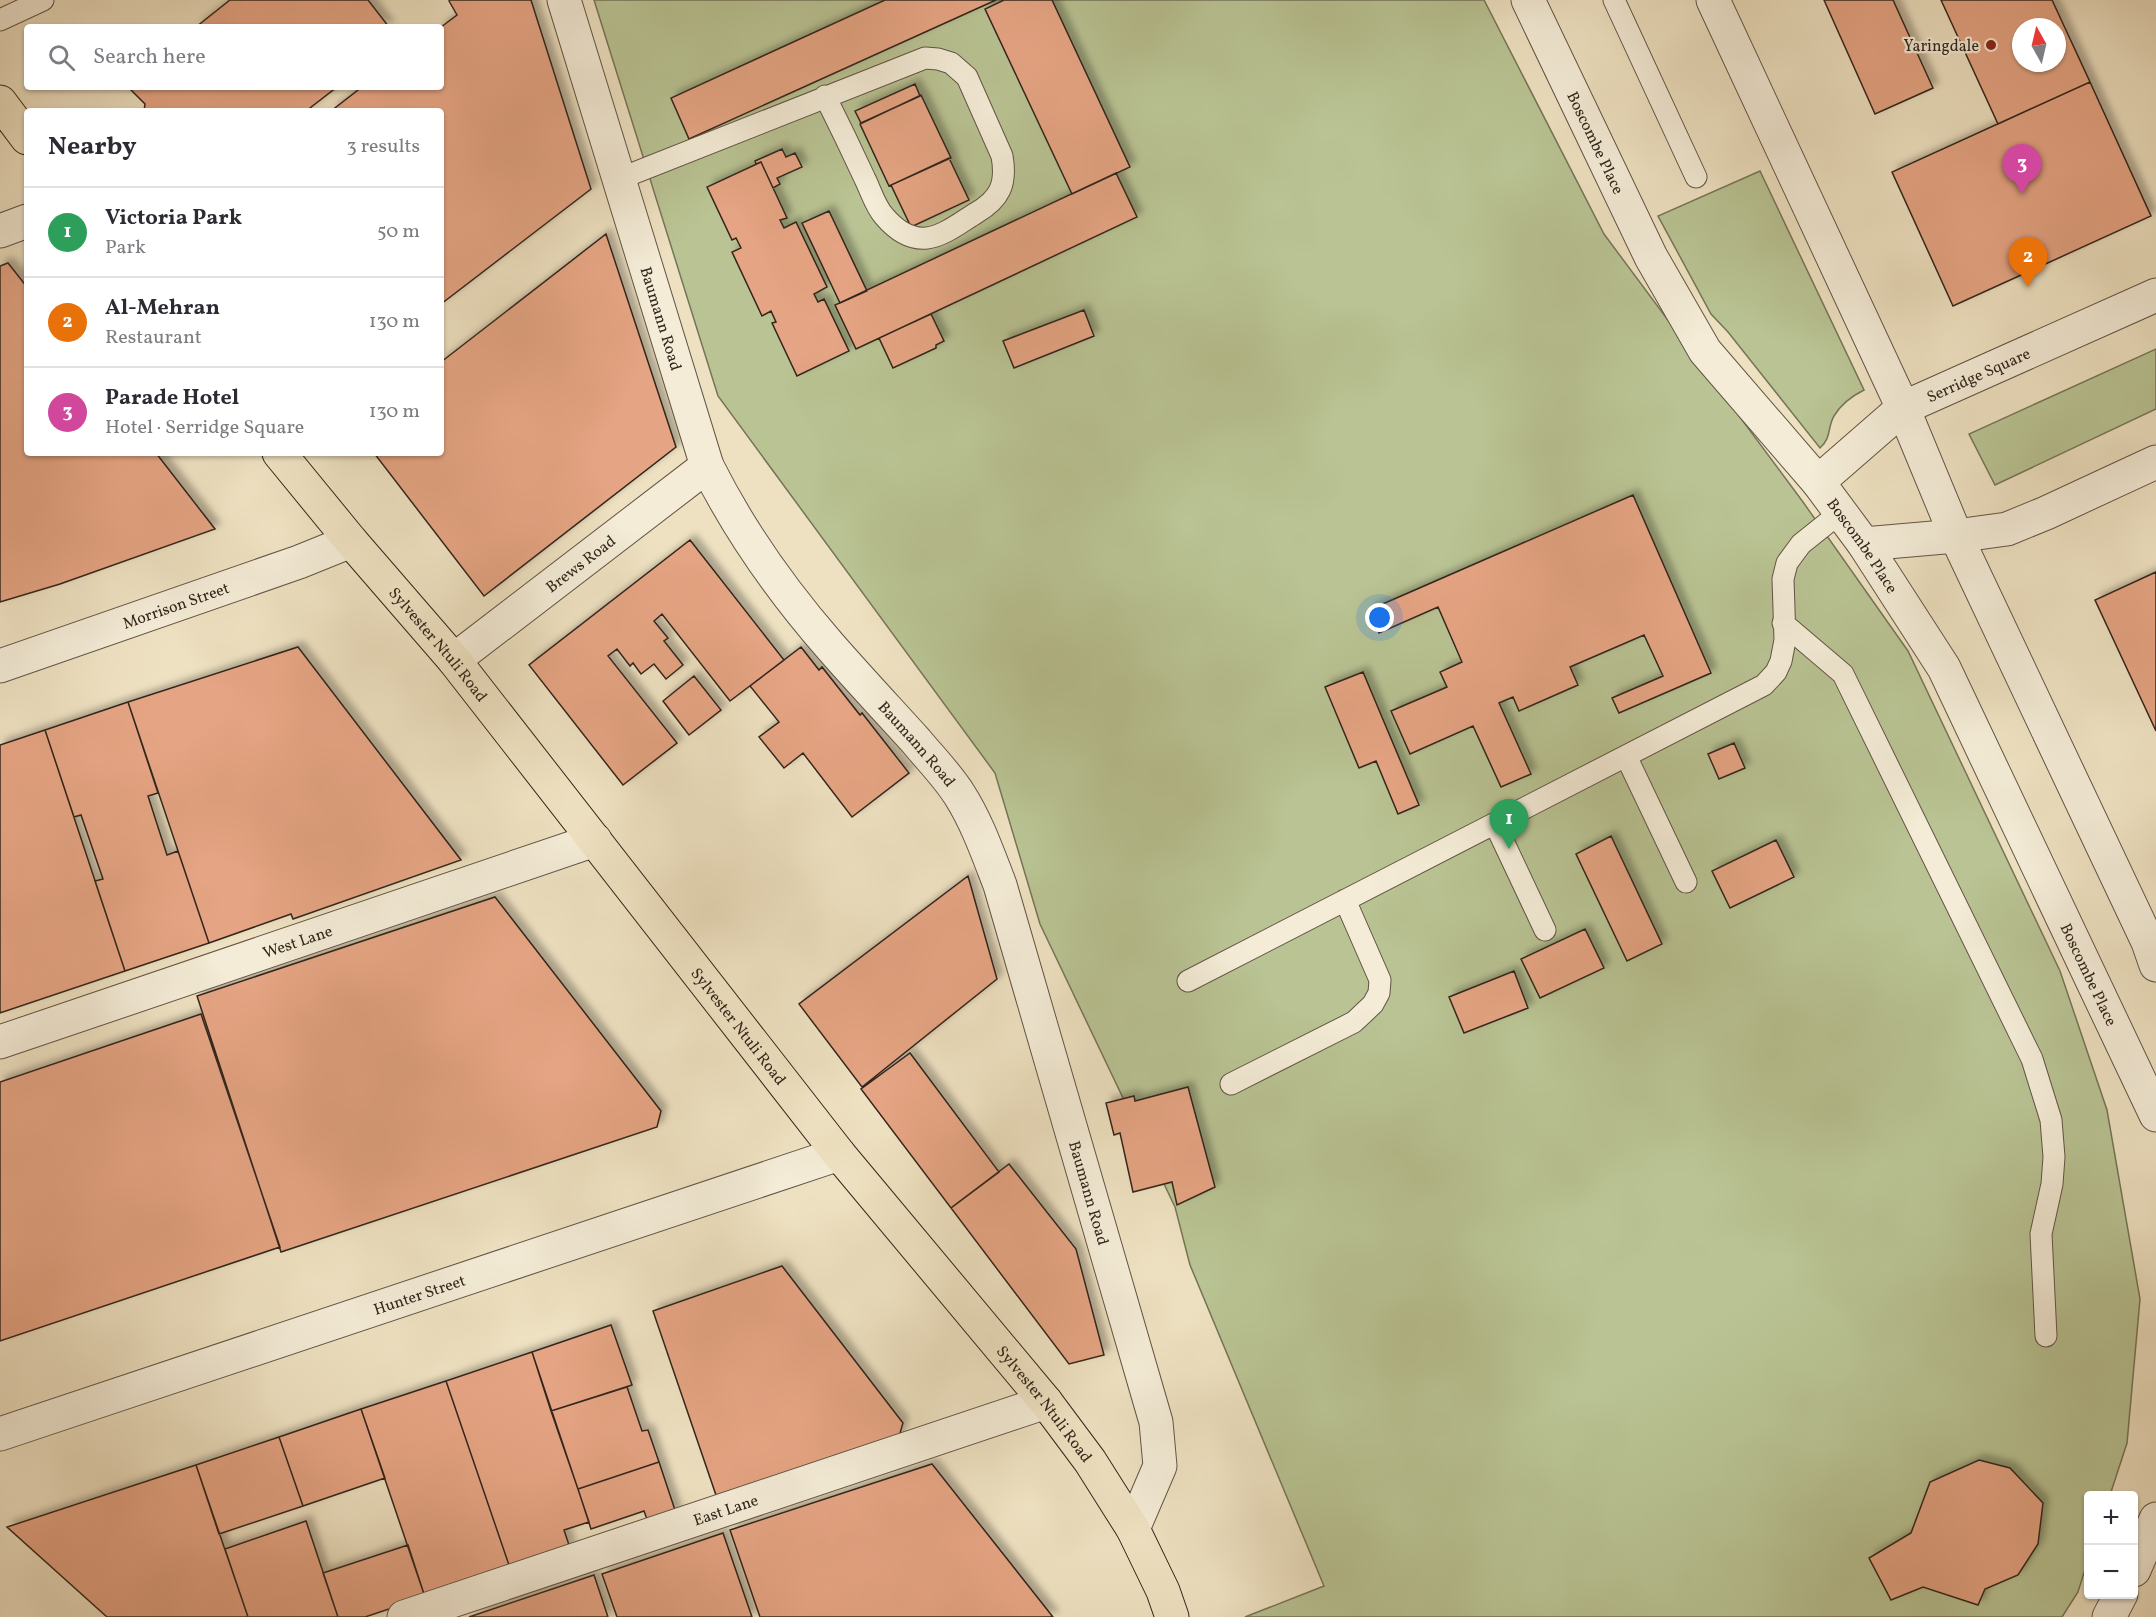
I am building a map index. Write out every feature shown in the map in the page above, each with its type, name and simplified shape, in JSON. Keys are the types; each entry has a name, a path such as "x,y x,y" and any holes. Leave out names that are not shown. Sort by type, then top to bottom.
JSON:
{"main road":[{"path":"0,102 24,134"},
{"name":"Sylvester Ntuli Road","path":"281,456 351,542 454,660 839,1154 1046,1402 1090,1461 1133,1529 1163,1591 1172,1617"}],"street":[{"name":"Baumann Road","path":"564,0 707,466 724,501 787,594 830,646 928,755 959,794 979,831 1000,885 1156,1422 1160,1466 1133,1529"},
{"name":"Boscombe Place","path":"1528,0 1651,257 1705,351 1841,512 1944,668 2156,1115"},
{"path":"1713,0 1903,408 1956,536 2153,954"},
{"path":"0,231 24,222"},
{"name":"Serridge Square","path":"1818,482 1903,408 2156,295"},
{"path":"1864,544 1956,536 2007,528 2046,513 2156,462"},
{"name":"Brews Road","path":"454,660 707,466"},
{"name":"Morrison Street","path":"0,666 351,542"},
{"name":"West Lane","path":"0,1042 595,840"},
{"name":"Hunter Street","path":"0,1434 839,1154"},
{"name":"East Lane","path":"404,1617 1046,1402"},
{"path":"2138,1558 2156,1519"},
{"path":"2109,1617 2118,1599"}],"lane":[{"path":"0,20 43,0"},
{"path":"1614,0 1696,177"},
{"path":"619,179 825,96 916,60 938,59 951,63 967,77 1002,156 1004,170 998,194 989,205 939,235 912,238 898,231 882,214 825,96"},
{"path":"1188,981 1764,685 1776,672 1781,661 1785,640 1784,579 1787,563 1801,544 1841,512"},
{"path":"1783,623 1843,674 2032,1059 2051,1120 2054,1157 2052,1184 2041,1234 2046,1336"},
{"path":"1626,756 1686,882"},
{"path":"1495,824 1545,930"},
{"path":"1231,1084 1354,1022 1374,1004 1379,993 1380,980 1345,900"}],"green space":[{"path":"594,0 1484,0 1604,234 1803,502 1908,651 2060,971 2107,1110 2140,1299 2127,1443 2111,1491 2084,1491 2084,1573 2078,1592 2062,1617 1245,1617 1324,1586 1190,1265 1175,1207 1040,924 995,773 718,396"},
{"path":"1760,171 1864,390 1847,401 1837,412 1832,420 1828,436 1820,448 1728,332 1711,314 1658,216"},
{"path":"2156,349 2156,409 1995,485 1969,434"}],"building":[{"path":"230,0 368,0 387,24 200,24"},
{"path":"531,0 591,189 444,302 444,108 335,108 358,90 444,90 444,25 457,15 449,1"},
{"path":"885,0 996,0 689,139 671,98"},
{"path":"1004,0 1052,0 1130,167 1072,194 985,9"},
{"path":"1824,0 1893,0 1933,88 1875,114"},
{"name":"Yaringdale","path":"1941,0 2052,0 2060,18 2012,18 2012,72 2066,72 2066,30 2090,82 1998,124"},
{"path":"2090,82 2151,216 1953,306 1892,172"},
{"path":"915,84 920,96 861,123 855,111"},
{"path":"131,90 333,90 310,108 144,108 145,104"},
{"path":"921,95 951,158 889,186 860,124"},
{"path":"782,149 786,157 795,153 802,167 777,178 780,184 773,188 761,162 756,164 755,161"},
{"path":"949,158 969,200 911,227 891,185"},
{"path":"761,162 787,218 780,220 784,228 796,222 827,287 814,294 818,302 824,299 849,351 797,376 772,323 776,322 771,311 762,316 732,252 741,248 736,238 732,240 707,187"},
{"path":"1116,173 1137,217 856,349 835,305"},
{"path":"829,211 867,291 840,303 802,223"},
{"path":"606,234 676,447 484,596 376,456 444,456 444,360"},
{"path":"8,263 24,283 24,456 158,456 215,529 60,584 0,602 0,266"},
{"path":"1084,310 1094,336 1014,368 1003,341"},
{"path":"931,314 944,341 936,345 936,348 893,368 879,338"},
{"path":"1633,495 1711,673 1619,713 1612,698 1663,676 1644,635 1570,667 1578,685 1519,711 1513,697 1499,703 1531,774 1501,787 1473,726 1410,754 1391,711 1447,687 1440,672 1462,662 1438,607 1379,633 1369,610"},
{"path":"690,540 784,660 730,701 662,614 654,621 668,638 664,641 683,665 666,679 654,664 641,674 633,663 630,666 617,649 608,656 677,743 623,785 529,665"},
{"path":"2156,572 2156,731 2095,600"},
{"path":"298,647 461,860 293,919 291,914 209,943 128,702"},
{"path":"801,647 819,670 822,667 860,715 862,713 909,773 852,817 803,753 784,768 759,737 779,722 750,686"},
{"path":"1363,672 1419,805 1398,814 1376,761 1359,768 1325,687"},
{"path":"694,676 721,710 689,735 663,701"},
{"path":"128,702 158,793 148,796 167,855 178,851 209,943 125,971 95,881 103,879 81,815 74,817 45,730"},
{"path":"45,730 125,971 0,1013 0,745"},
{"path":"1734,743 1745,768 1719,779 1708,754"},
{"path":"1611,836 1662,944 1627,961 1576,854"},
{"path":"1776,840 1794,877 1730,908 1712,871"},
{"path":"968,876 997,979 862,1087 799,1004"},
{"path":"495,897 661,1111 657,1127 281,1252 197,996"},
{"path":"1585,929 1604,968 1540,998 1521,959"},
{"path":"1514,971 1528,1008 1464,1033 1449,997"},
{"path":"201,1014 280,1247 0,1341 0,1082"},
{"path":"910,1053 999,1172 951,1208 861,1089"},
{"path":"1188,1087 1215,1187 1177,1205 1172,1182 1133,1192 1120,1133 1114,1135 1106,1103 1134,1096 1135,1101"},
{"path":"1009,1164 1076,1249 1104,1355 1069,1364 951,1208"},
{"path":"782,1266 903,1423 898,1440 717,1498 653,1311"},
{"path":"611,1325 632,1385 551,1411 532,1352"},
{"path":"532,1352 589,1522 564,1530 570,1548 510,1568 446,1381"},
{"path":"446,1381 510,1568 425,1597 361,1409"},
{"path":"627,1387 642,1431 648,1430 659,1462 578,1489 551,1411"},
{"path":"361,1409 385,1478 303,1506 279,1437"},
{"path":"279,1437 303,1506 219,1534 196,1465"},
{"path":"1979,1460 2010,1468 2043,1503 2038,1544 2018,1575 1985,1589 1978,1605 1923,1587 1891,1600 1869,1558 1911,1533 1930,1482"},
{"path":"659,1462 676,1513 648,1522 644,1511 591,1529 578,1489"},
{"path":"932,1464 1053,1617 760,1617 730,1530"},
{"path":"196,1465 248,1617 107,1617 7,1527"},
{"path":"306,1521 338,1617 248,1617 225,1549"},
{"path":"723,1533 752,1617 617,1617 602,1574"},
{"path":"408,1545 425,1597 365,1617 338,1617 323,1573"},
{"path":"594,1575 608,1617 469,1617"}],"place":[{"name":"Yaringdale","path":"1991,45"},
{"name":"Parade Hotel","path":"2022,194"},
{"name":"Al-Mehran","path":"2028,287"},
{"name":"Victoria Park","path":"1509,849"}]}
